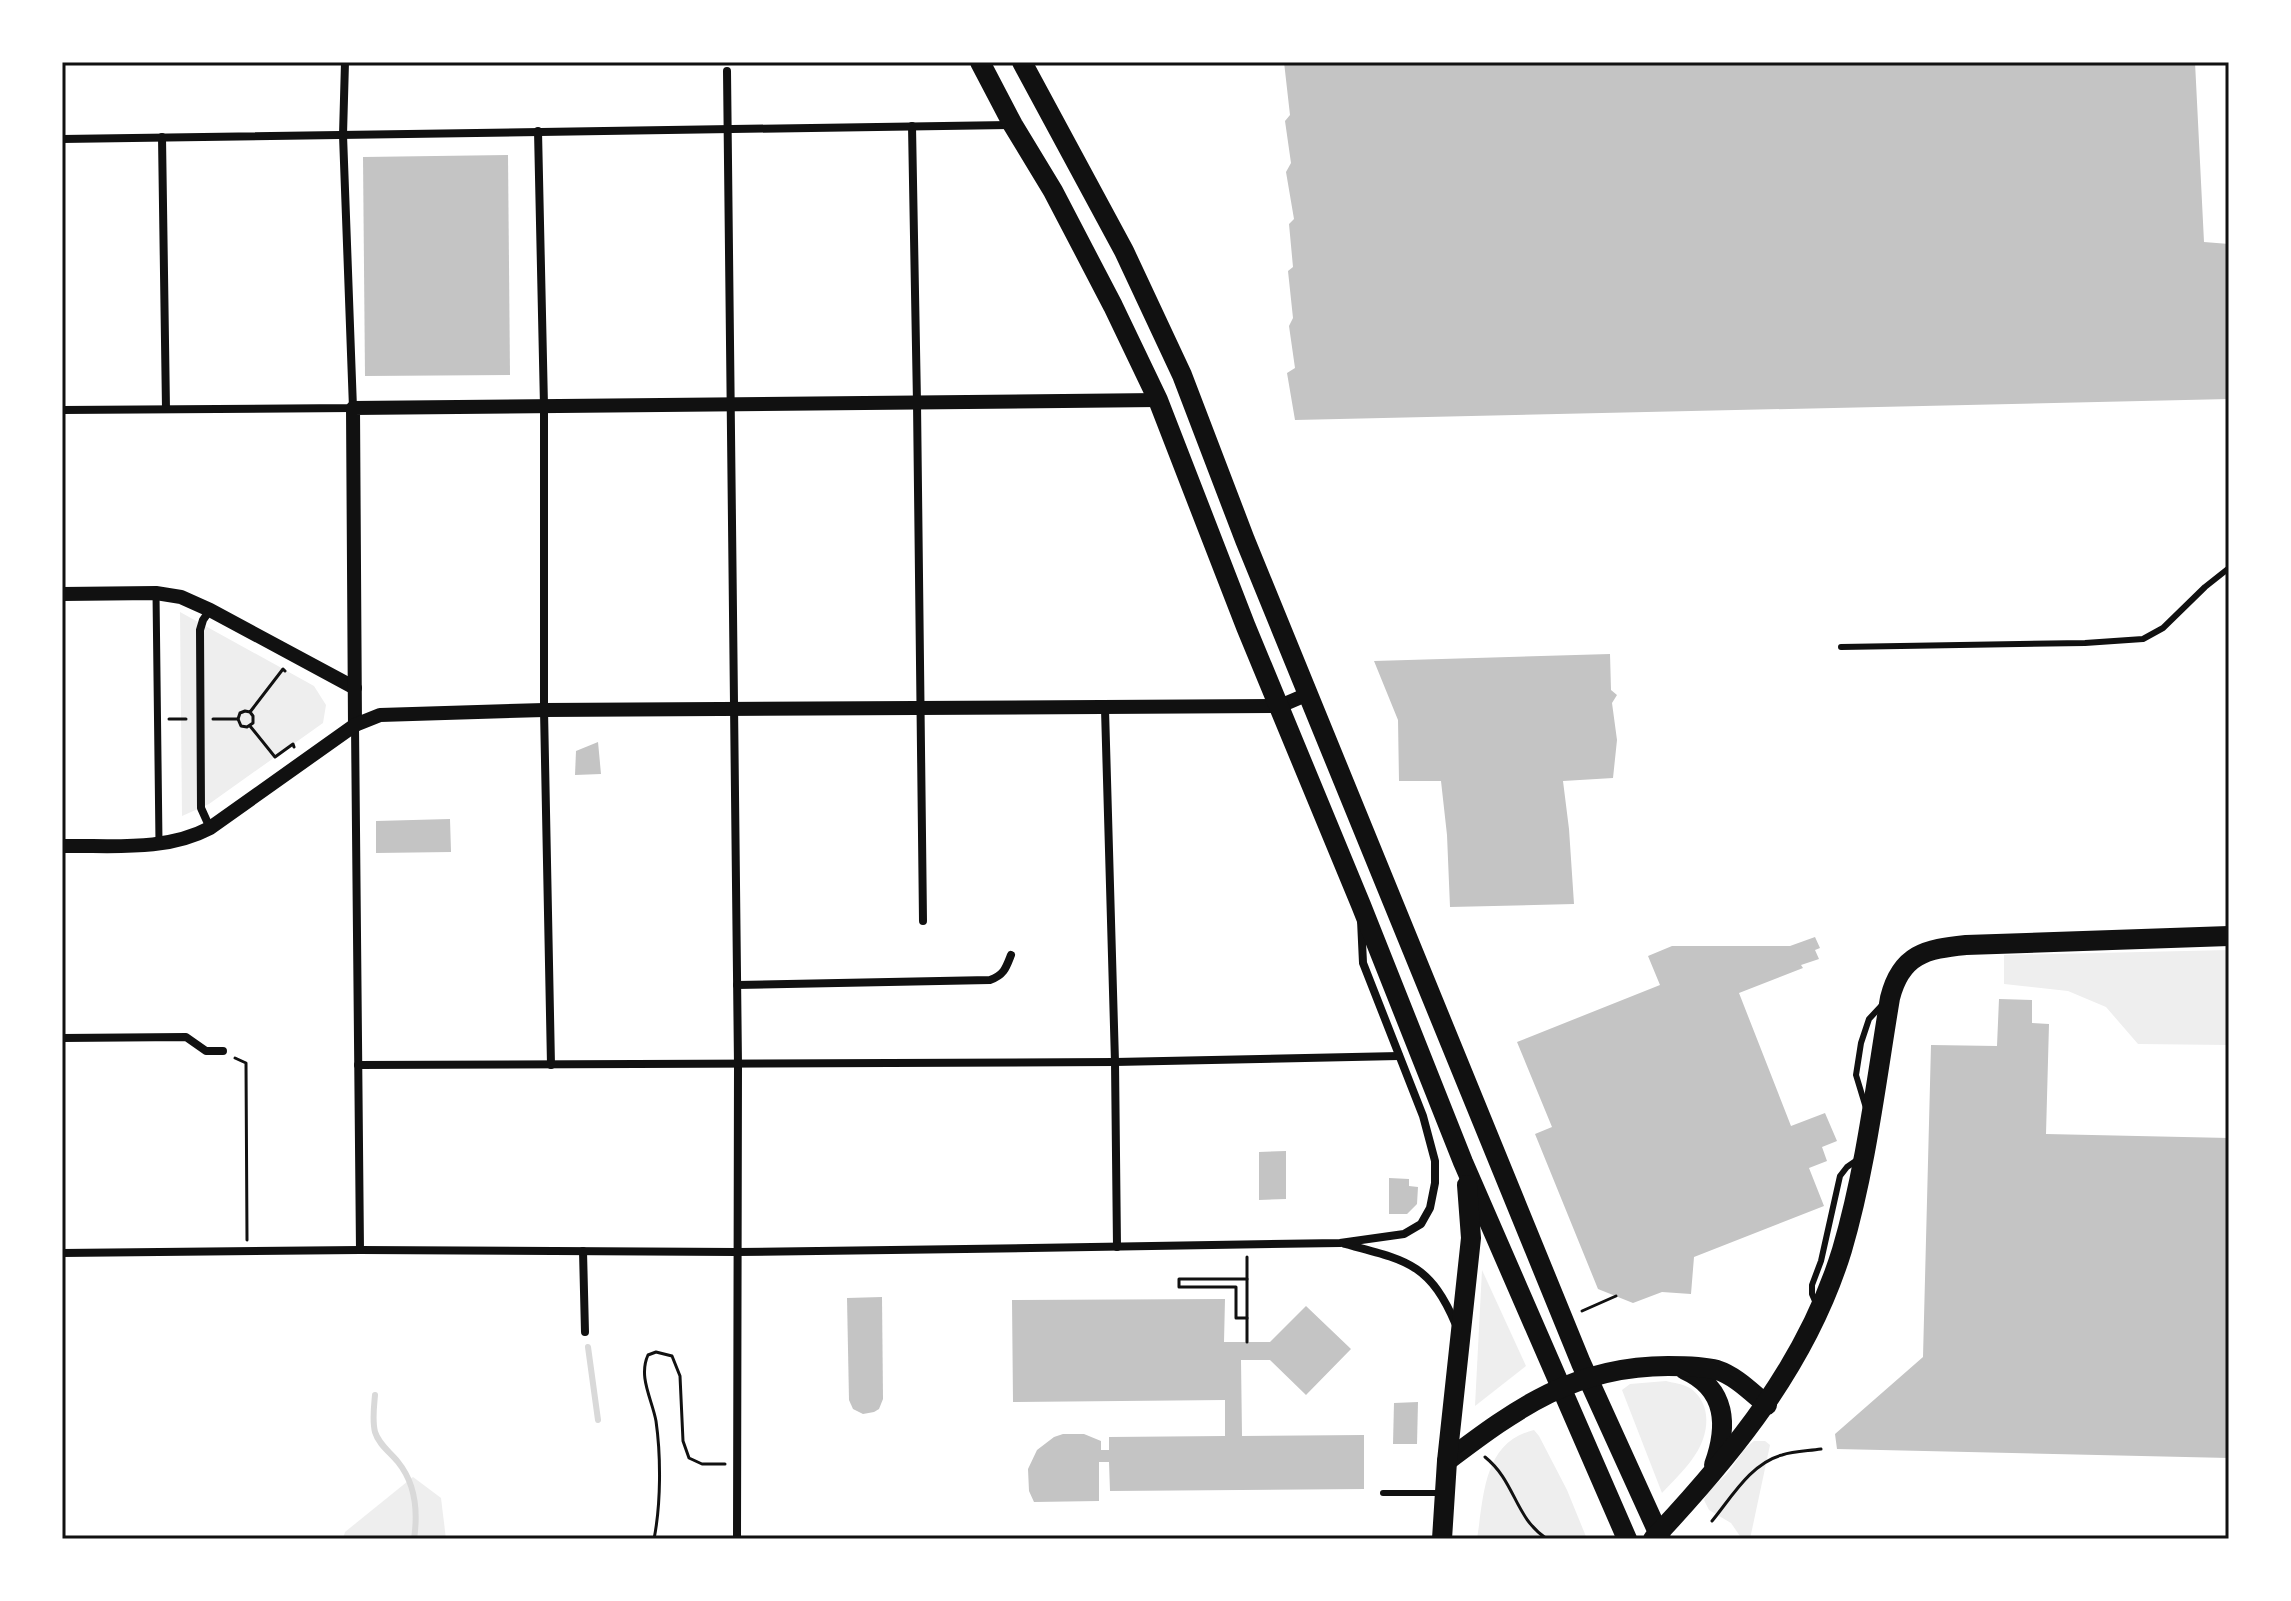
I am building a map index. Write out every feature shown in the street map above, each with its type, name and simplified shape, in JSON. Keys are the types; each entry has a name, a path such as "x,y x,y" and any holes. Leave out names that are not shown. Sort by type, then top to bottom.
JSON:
{"main road":[{"path":"980,62 1113,306 1158,400 1246,627 1463,1162 1627,1539"},
{"path":"1022,62 1124,251 1164,335 1587,1379 1657,1537 1767,1405 1802,1345 1841,1251 1863,1156 1890,998 1899,974 1912,959 1945,947 2229,936"},
{"path":"1442,1539 1447,1461 1471,1238 1469,1195 1463,1162"},
{"path":"1447,1461 1519,1409 1561,1387 1620,1370 1674,1366 1717,1370 1732,1377 1767,1405"},
{"path":"1674,1366 1701,1379 1719,1403 1721,1443 1710,1476"}],"street":[{"path":"345,62 343,135 353,408 360,1250"},
{"path":"727,71 738,1065 737,1539"},
{"path":"62,139 1013,125"},
{"path":"912,126 923,921"},
{"path":"538,131 551,1065"},
{"path":"162,137 166,409"},
{"path":"62,410 1158,400"},
{"path":"62,594 156,593 181,597 355,688"},
{"path":"156,593 159,844"},
{"path":"210,610 200,630 201,808 210,828"},
{"path":"62,846 159,844 184,840 210,828 355,725 380,715 733,708 1280,706 1308,694"},
{"path":"1105,709 1117,1247"},
{"path":"62,1253 360,1250 737,1252 1117,1247 1340,1243 1404,1234 1415,1230 1424,1221 1433,1198 1435,1161 1423,1116 1363,963 1361,905"},
{"path":"737,985 990,980 1006,970 1011,955"},
{"path":"62,1038 186,1037 206,1051 223,1051"},
{"path":"358,1065 1115,1062 1399,1056"},
{"path":"1340,1243 1392,1256 1418,1269 1438,1290 1460,1335"},
{"path":"583,1251 585,1332"}],"lane":[{"path":"1841,647 2085,643 2143,639 2163,628 2229,568"},
{"path":"1383,1493 1445,1493"}],"path":[{"path":"250,712 283,669"},
{"path":"250,712 242,712 238,719 244,727 250,726"},
{"path":"250,712 254,718 250,726"},
{"path":"157,719 238,719"},
{"path":"250,726 275,757"},
{"path":"246,1063 247,1251"},
{"path":"1247,1245 1247,1342"},
{"path":"1247,1279 1179,1279 1179,1287 1236,1287 1236,1318 1247,1318"},
{"path":"1563,1319 1616,1296"},
{"path":"654,1539 658,1520 658,1457 656,1420 645,1381 644,1363 648,1355 656,1352 672,1356 680,1376 683,1441 689,1458 702,1464 737,1464"},
{"path":"1469,1444 1501,1472 1529,1524 1547,1539"},
{"path":"1712,1521 1748,1476 1769,1460 1781,1455 1821,1449"}],"shaded area":[{"path":"180,612 314,686 326,705 323,723 209,804 182,816"},
{"path":"2229,950 2229,1045 2138,1044 2106,1007 2068,991 2004,984 2004,955"},
{"path":"1482,1270 1526,1366 1475,1406"},
{"path":"1666,1381 1690,1388 1697,1395 1705,1411 1706,1429 1695,1455 1662,1493 1622,1390 1630,1384"},
{"path":"1534,1430 1567,1490 1587,1539 1477,1539 1485,1489 1495,1458 1517,1436"},
{"path":"1754,1441 1765,1441 1770,1445 1750,1539 1742,1539 1731,1523 1709,1510 1704,1500"},
{"path":"413,1477 441,1498 446,1539 343,1539 345,1532"}],"building":[{"path":"1284,62 2195,62 2204,242 2229,244 2229,399 1295,420 1287,373 1295,368 1289,326 1293,318 1288,271 1293,267 1289,224 1294,219 1286,172 1291,163 1285,121 1290,115"},
{"path":"508,155 510,375 365,376 363,157"},
{"path":"1610,654 1611,690 1617,695 1612,703 1617,740 1613,778 1563,781 1574,904 1450,907 1441,781 1399,781 1398,720 1374,661"},
{"path":"598,742 601,774 575,775 576,751"},
{"path":"450,819 451,852 376,853 376,821"},
{"path":"1815,937 1820,948 1815,950 1819,959 1739,993 1791,1126 1825,1113 1837,1141 1822,1147 1827,1161 1809,1168 1824,1206 1694,1257 1691,1294 1662,1292 1633,1303 1598,1289 1535,1134 1552,1127 1517,1042 1660,985 1648,956 1672,946 1790,946"},
{"path":"1999,999 2032,1000 2032,1023 2049,1024 2046,1134 2229,1138 2229,1458 1837,1449 1835,1434 1923,1357 1931,1045 1997,1046"},
{"path":"1286,1151 1286,1199 1259,1200 1259,1152"},
{"path":"1389,1178 1409,1179 1409,1186 1418,1187 1417,1204 1407,1214 1389,1214"},
{"path":"882,1297 883,1399 879,1409 863,1414 853,1409 849,1400 847,1298"},
{"path":"1225,1299 1224,1342 1270,1342 1306,1306 1351,1349 1306,1395 1270,1360 1241,1360 1242,1436 1364,1435 1364,1489 1110,1491 1109,1462 1099,1462 1099,1501 1034,1502 1029,1491 1028,1469 1037,1450 1054,1437 1084,1434 1101,1441 1101,1450 1109,1450 1109,1437 1225,1436 1225,1400 1013,1402 1012,1300"},
{"path":"1418,1402 1417,1444 1393,1444 1394,1403"}],"waterway":[{"path":"588,1347 598,1420"},
{"path":"375,1395 375,1432 404,1470 412,1488 416,1519 414,1539"}]}
